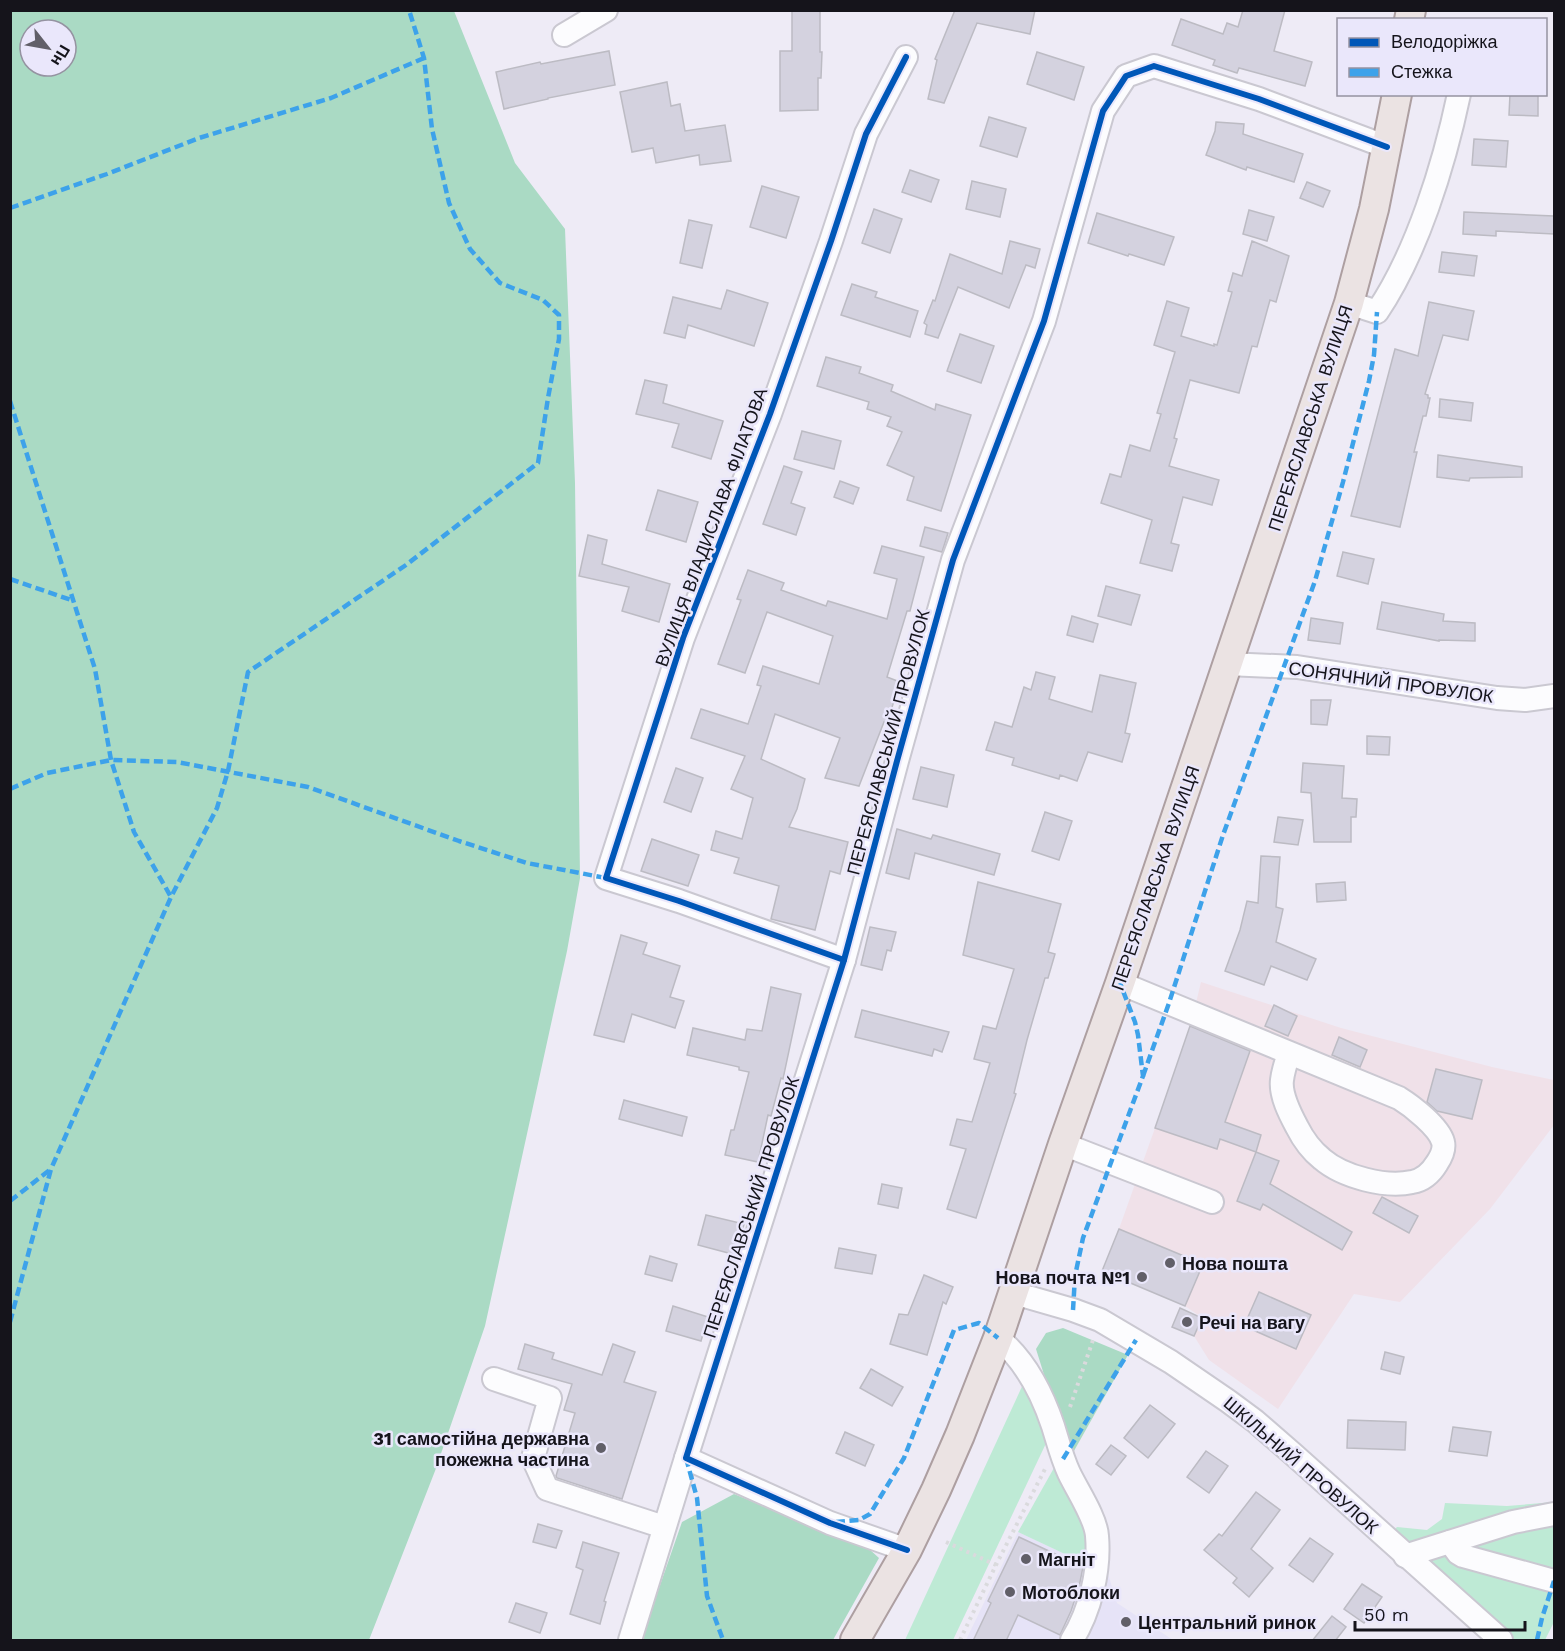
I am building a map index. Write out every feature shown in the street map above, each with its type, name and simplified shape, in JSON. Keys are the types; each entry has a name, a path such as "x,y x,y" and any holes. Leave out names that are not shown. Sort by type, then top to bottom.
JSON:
{"main road":[{"name":"ПЕРЕЯСЛАВСЬКА ВУЛИЦЯ","path":"855,1641 907,1550 960,1435 1014,1293 1349,303 1374,209 1396,96"}],"street":[{"path":"564,35 606,10"},
{"name":"ВУЛИЦЯ ВЛАДИСЛАВА ФІЛАТОВА","path":"844,960 606,878 683,638 770,414 866,134 906,57"},
{"name":"ПЕРЕЯСЛАВСЬКИЙ ПРОВУЛОК","path":"630,1641 844,960 953,560 1044,321 1103,111 1126,76 1154,66 1259,99 1387,147"},
{"path":"1349,303 1377,312 1393,286 1413,243 1437,176 1458,96"},
{"name":"СОНЯЧНИЙ ПРОВУЛОК","path":"1227,664 1305,668 1497,698 1526,700 1554,696"},
{"path":"1120,983 1390,1093 1407,1102 1436,1130 1443,1141 1443,1151 1432,1171 1424,1178 1412,1182 1384,1184 1331,1166 1321,1159 1301,1134 1289,1111 1281,1086 1289,1053"},
{"path":"1063,1144 1212,1202"},
{"name":"ШКІЛЬНИЙ ПРОВУЛОК","path":"1014,1293 1100,1320 1171,1362 1228,1401 1293,1454 1501,1641"},
{"path":"998,1338 1017,1355 1027,1370 1048,1412 1069,1473 1097,1532 1091,1598 1072,1641"},
{"path":"494,1379 550,1398 533,1458 547,1489 664,1527"},
{"path":"686,1458 830,1523 907,1550"},
{"path":"1405,1556 1513,1522 1554,1514"},
{"path":"1450,1542 1463,1556 1554,1581"}],"path":[{"path":"961,1640 1058,1443 1100,1320"},
{"path":"946,1542 996,1565"}],"shaded area":[{"path":"1201,982 1341,1028 1492,1067 1554,1080 1554,1125 1490,1209 1400,1302 1354,1294 1278,1409 1209,1360 1194,1336 1201,1317 1185,1306 1102,1271 1191,1024"},
{"path":"1018,1532 1108,1574 1117,1603 1173,1640 966,1640"}],"green space":[{"path":"11,10 454,11 515,163 565,229 575,483 580,878 567,951 485,1326 435,1471 369,1640 11,1640"},
{"path":"1063,1328 1128,1355 1070,1458 1036,1349 1046,1333"},
{"path":"1025,1380 1049,1437 953,1640 905,1640"},
{"path":"1059,1459 1101,1571 1018,1532"},
{"path":"734,1494 819,1529 857,1538 879,1558 833,1640 641,1640 682,1522"},
{"path":"1554,1502 1554,1622 1545,1640 1495,1640 1385,1540 1397,1527 1427,1530 1442,1519 1445,1503 1507,1506"}],"building":[{"path":"792,10 820,10 820,52 822,52 821,78 818,78 818,110 780,111 780,51 792,51"},
{"path":"955,10 1035,10 1030,34 977,23 944,103 928,99 937,60 935,59"},
{"path":"1243,10 1285,10 1274,51 1312,62 1305,86 1239,68 1237,73 1213,65 1215,60 1172,45 1181,19 1223,34 1227,23 1238,27"},
{"path":"609,51 615,85 504,109 496,72"},
{"path":"1037,52 1084,67 1074,100 1027,84"},
{"path":"667,82 671,106 680,104 685,131 725,125 731,161 700,165 699,155 656,163 653,148 632,152 620,92"},
{"path":"1510,96 1538,96 1538,116 1509,115"},
{"path":"989,117 1026,128 1017,157 980,146"},
{"path":"1216,122 1244,124 1243,134 1303,154 1294,182 1247,167 1246,170 1206,155"},
{"path":"1474,139 1508,141 1506,167 1472,165"},
{"path":"910,170 939,180 931,202 902,192"},
{"path":"972,181 1006,189 1000,217 966,209"},
{"path":"1307,182 1330,191 1323,207 1300,198"},
{"path":"762,186 799,197 786,238 750,227"},
{"path":"874,209 902,219 890,253 862,243"},
{"path":"1249,210 1274,217 1267,241 1243,234"},
{"path":"1464,212 1554,216 1554,234 1496,231 1496,236 1463,234"},
{"path":"1097,213 1174,237 1164,265 1088,243"},
{"path":"689,220 712,225 702,268 680,263"},
{"path":"1010,241 1040,249 1035,268 1026,265 1009,308 958,287 938,338 925,334 927,325 924,323 933,300 935,301 950,254 1002,274"},
{"path":"1252,241 1289,256 1276,302 1270,300 1257,347 1252,346 1239,393 1190,380 1169,466 1219,480 1212,505 1183,497 1171,543 1179,545 1172,571 1140,563 1152,520 1101,503 1110,474 1121,477 1130,445 1150,451 1161,414 1157,413 1175,352 1154,345 1167,301 1189,308 1181,336 1217,345 1232,292 1228,291 1233,273 1242,276"},
{"path":"1442,252 1477,256 1474,276 1439,272"},
{"path":"852,284 877,292 875,297 918,311 910,337 841,315"},
{"path":"727,290 768,303 754,346 688,325 685,338 664,333 673,297 721,309"},
{"path":"1429,302 1474,311 1468,340 1443,335 1425,394 1430,398 1414,452 1417,452 1400,527 1351,516 1395,349 1418,356"},
{"path":"960,334 994,346 981,383 947,371"},
{"path":"826,357 861,367 859,373 893,385 891,391 935,410 936,404 971,415 941,511 907,500 914,477 887,465 902,432 887,426 891,417 867,409 869,402 817,386"},
{"path":"645,380 667,385 663,403 723,421 711,459 672,447 679,424 636,414"},
{"path":"1440,399 1473,403 1471,421 1439,417"},
{"path":"802,431 841,441 834,469 794,459"},
{"path":"1438,455 1522,467 1522,477 1470,478 1469,481 1437,477"},
{"path":"784,466 802,472 791,503 805,508 796,535 763,524"},
{"path":"840,481 859,488 853,504 834,497"},
{"path":"658,490 698,502 686,542 646,530"},
{"path":"925,527 948,533 942,552 920,546"},
{"path":"588,535 607,540 602,564 670,584 659,622 622,611 629,587 579,576"},
{"path":"882,546 924,557 910,611 907,611 887,677 900,682 887,723 884,722 859,786 825,778 840,738 775,714 761,759 805,779 797,809 789,827 848,842 840,874 830,871 815,930 771,919 779,886 734,873 739,858 711,850 716,831 742,839 753,798 731,789 745,756 691,738 701,709 748,724 761,686 757,685 763,666 819,684 833,636 767,612 745,673 718,664 741,600 737,599 748,570 784,583 781,590 826,606 828,601 887,619 897,579 874,573"},
{"path":"1343,552 1374,559 1368,584 1337,576"},
{"path":"1106,586 1140,595 1131,625 1098,616"},
{"path":"1382,602 1444,614 1443,621 1475,623 1475,641 1439,641 1377,629"},
{"path":"1072,616 1098,624 1093,642 1067,635"},
{"path":"1311,618 1343,623 1340,644 1308,640"},
{"path":"1036,672 1055,677 1049,699 1092,712 1100,675 1136,683 1125,733 1130,734 1122,762 1088,752 1077,781 1060,775 1059,779 1012,765 1014,758 986,750 995,722 1012,727 1024,687 1031,690"},
{"path":"1311,700 1331,700 1327,725 1311,724"},
{"path":"1367,736 1390,737 1389,755 1367,754"},
{"path":"1303,763 1344,766 1342,798 1357,799 1356,817 1351,817 1351,842 1314,842 1311,793 1301,792"},
{"path":"921,767 954,775 947,807 913,799"},
{"path":"676,768 703,778 691,812 664,802"},
{"path":"1045,812 1072,821 1059,860 1032,851"},
{"path":"1278,817 1303,820 1298,845 1274,842"},
{"path":"897,829 931,839 933,835 1000,854 994,875 915,853 909,879 886,873"},
{"path":"652,839 699,855 688,886 641,871"},
{"path":"1261,856 1280,857 1276,907 1283,909 1276,942 1316,959 1307,980 1271,966 1264,985 1225,971 1240,930 1247,901 1258,903"},
{"path":"978,882 1061,904 1048,952 1055,954 1048,978 1045,978 1027,1040 1014,1093 1016,1094 976,1218 947,1209 966,1149 950,1145 957,1119 972,1122 990,1063 974,1059 983,1026 996,1029 1014,969 963,955"},
{"path":"1345,882 1346,900 1317,902 1316,884"},
{"path":"870,927 896,932 891,951 887,950 882,970 861,965"},
{"path":"621,935 647,943 643,954 680,966 670,997 684,1001 675,1028 632,1014 624,1042 594,1035"},
{"path":"771,987 801,994 783,1079 781,1078 771,1116 768,1115 758,1162 725,1155 749,1072 739,1070 739,1067 687,1055 693,1028 745,1040 747,1029 762,1031"},
{"path":"1274,1005 1297,1016 1288,1036 1265,1026"},
{"path":"862,1010 949,1032 942,1052 934,1049 932,1056 855,1037"},
{"path":"1190,1026 1250,1051 1225,1122 1261,1135 1256,1152 1220,1139 1217,1149 1155,1128"},
{"path":"1339,1037 1367,1050 1360,1067 1332,1055"},
{"path":"1436,1069 1482,1080 1472,1119 1437,1111 1427,1102"},
{"path":"624,1100 687,1117 682,1136 619,1119"},
{"path":"1256,1152 1279,1161 1270,1184 1352,1232 1342,1250 1263,1204 1260,1210 1237,1201"},
{"path":"882,1184 902,1188 898,1208 878,1204"},
{"path":"1382,1197 1418,1216 1409,1233 1373,1213"},
{"path":"706,1215 744,1224 736,1255 698,1245"},
{"path":"1119,1229 1203,1264 1185,1306 1102,1271"},
{"path":"839,1248 876,1255 872,1274 835,1268"},
{"path":"650,1256 677,1264 672,1281 645,1274"},
{"path":"924,1275 953,1287 946,1304 943,1302 927,1355 890,1344 899,1314 908,1315"},
{"path":"1259,1292 1311,1315 1296,1349 1244,1326"},
{"path":"673,1306 708,1317 701,1341 666,1331"},
{"name":"Речі на вагу","path":"1180,1308 1202,1318 1194,1336 1172,1327"},
{"name":"31 самостійна державна пожежна частина","path":"525,1344 554,1353 552,1359 602,1375 613,1344 635,1352 624,1382 656,1392 622,1499 557,1478 575,1413 564,1410 572,1384 518,1369"},
{"path":"1385,1352 1404,1357 1400,1374 1381,1369"},
{"path":"871,1369 903,1387 892,1406 860,1388"},
{"path":"1150,1405 1175,1424 1148,1458 1124,1438"},
{"path":"1348,1420 1406,1422 1405,1450 1347,1448"},
{"path":"1453,1427 1491,1432 1487,1456 1449,1451"},
{"path":"845,1432 874,1445 865,1466 836,1453"},
{"path":"1111,1445 1126,1456 1111,1475 1096,1464"},
{"path":"1206,1451 1228,1466 1209,1493 1187,1477"},
{"path":"1256,1492 1280,1510 1251,1549 1273,1568 1249,1597 1233,1583 1237,1578 1204,1550 1219,1534 1222,1536"},
{"path":"538,1524 562,1531 556,1548 533,1542"},
{"path":"1019,1537 1083,1567 1071,1611 1060,1635 1018,1615 1006,1641 973,1641 991,1603 988,1601"},
{"path":"1310,1538 1333,1554 1313,1582 1289,1565"},
{"path":"583,1542 619,1553 604,1601 606,1602 600,1624 570,1614 583,1570 576,1567"},
{"path":"1362,1584 1382,1597 1364,1623 1344,1609"},
{"path":"516,1603 547,1613 540,1633 509,1622"},
{"path":"1332,1616 1346,1627 1335,1641 1312,1641"}],"marked path":[{"path":"10,1322 51,1169 171,897 217,808 228,771 248,672 406,565 538,463 559,339 559,315 543,300 500,283 470,249 449,203 432,129 424,58 409,10"},
{"path":"10,208 107,174 199,138 331,98 424,58"},
{"path":"1143,1076 1223,835 1315,581 1369,381 1374,355 1377,312"},
{"path":"10,401 95,669 111,760 134,832 171,897"},
{"path":"10,579 74,601"},
{"path":"10,789 47,773 111,760 177,762 308,787 527,863 606,878"},
{"path":"1073,1310 1075,1276 1083,1238 1143,1076 1135,1022 1120,983"},
{"path":"10,1201 51,1169"},
{"path":"836,1522 859,1520 870,1514 904,1458 954,1330 979,1323 998,1338"},
{"path":"1063,1459 1136,1340"},
{"path":"686,1458 697,1498 707,1596 723,1640"},
{"path":"1537,1640 1554,1581"}],"cycle path":[{"path":"844,960 679,901 606,878 683,638 770,414 866,134 906,57"},
{"path":"907,1550 830,1523 686,1458 844,960 953,560 1044,321 1103,111 1126,76 1154,66 1259,99 1387,147"}],"place":[{"name":"Нова пошта","path":"1170,1263"},
{"name":"Нова почта №1","path":"1142,1277"},
{"name":"Речі на вагу","path":"1187,1322"},
{"name":"31 самостійна державна пожежна частина","path":"601,1448"},
{"name":"Магніт","path":"1026,1559"},
{"name":"Мотоблоки","path":"1010,1592"},
{"name":"Центральний ринок","path":"1126,1622"}]}
